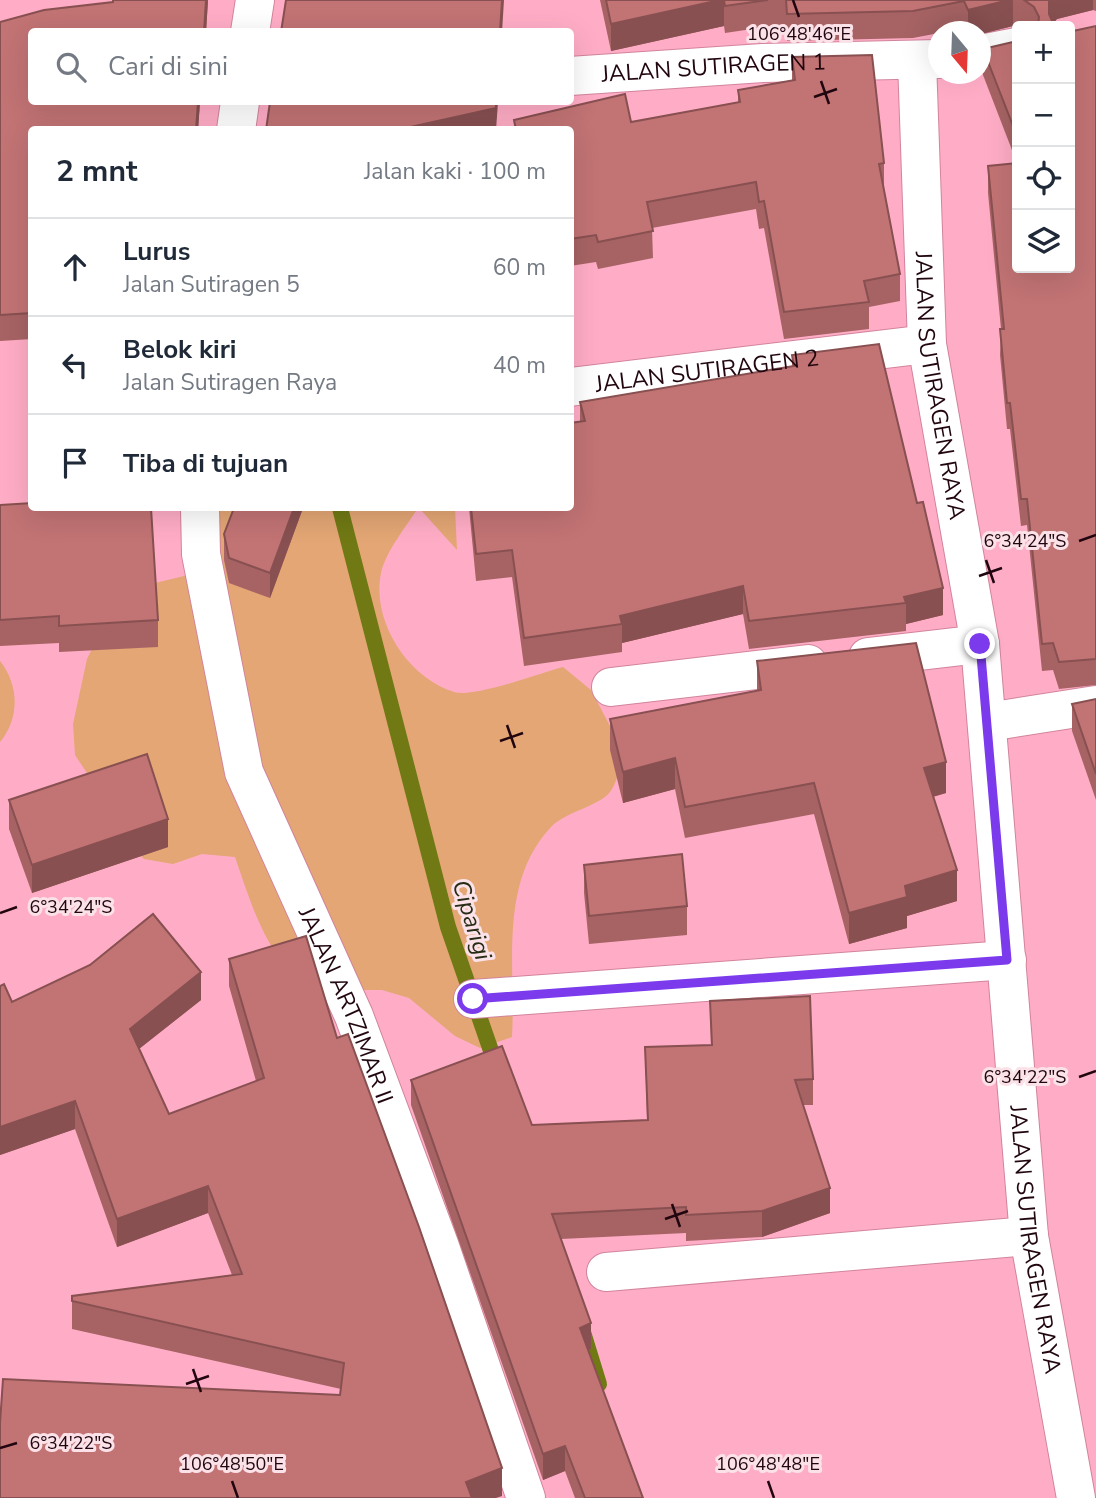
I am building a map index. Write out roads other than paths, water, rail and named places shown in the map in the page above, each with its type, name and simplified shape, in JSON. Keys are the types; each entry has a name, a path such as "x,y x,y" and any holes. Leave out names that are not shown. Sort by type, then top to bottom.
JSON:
{"street":[{"path":"251,28 255,0"},
{"path":"991,52 1012,48"},
{"name":"JALAN SUTIRAGEN 1","path":"574,76 763,63 928,60"},
{"name":"JALAN SUTIRAGEN RAYA","path":"928,60 927,344 980,644 1029,1237 1076,1498"},
{"path":"237,126 240,105"},
{"name":"JALAN SUTIRAGEN 2","path":"574,387 927,344"},
{"name":"JALAN ARTZIMAR II","path":"200,511 201,554 244,772 354,1016 440,1247 526,1498"},
{"path":"611,687 980,644"},
{"path":"988,722 1096,705"},
{"path":"473,999 1007,960"},
{"path":"606,1272 1029,1237"}],"waterway":[{"name":"Ciparigi","path":"341,511 448,927 497,1068"},
{"name":"Ciparigi","path":"583,1332 599,1384"}]}
